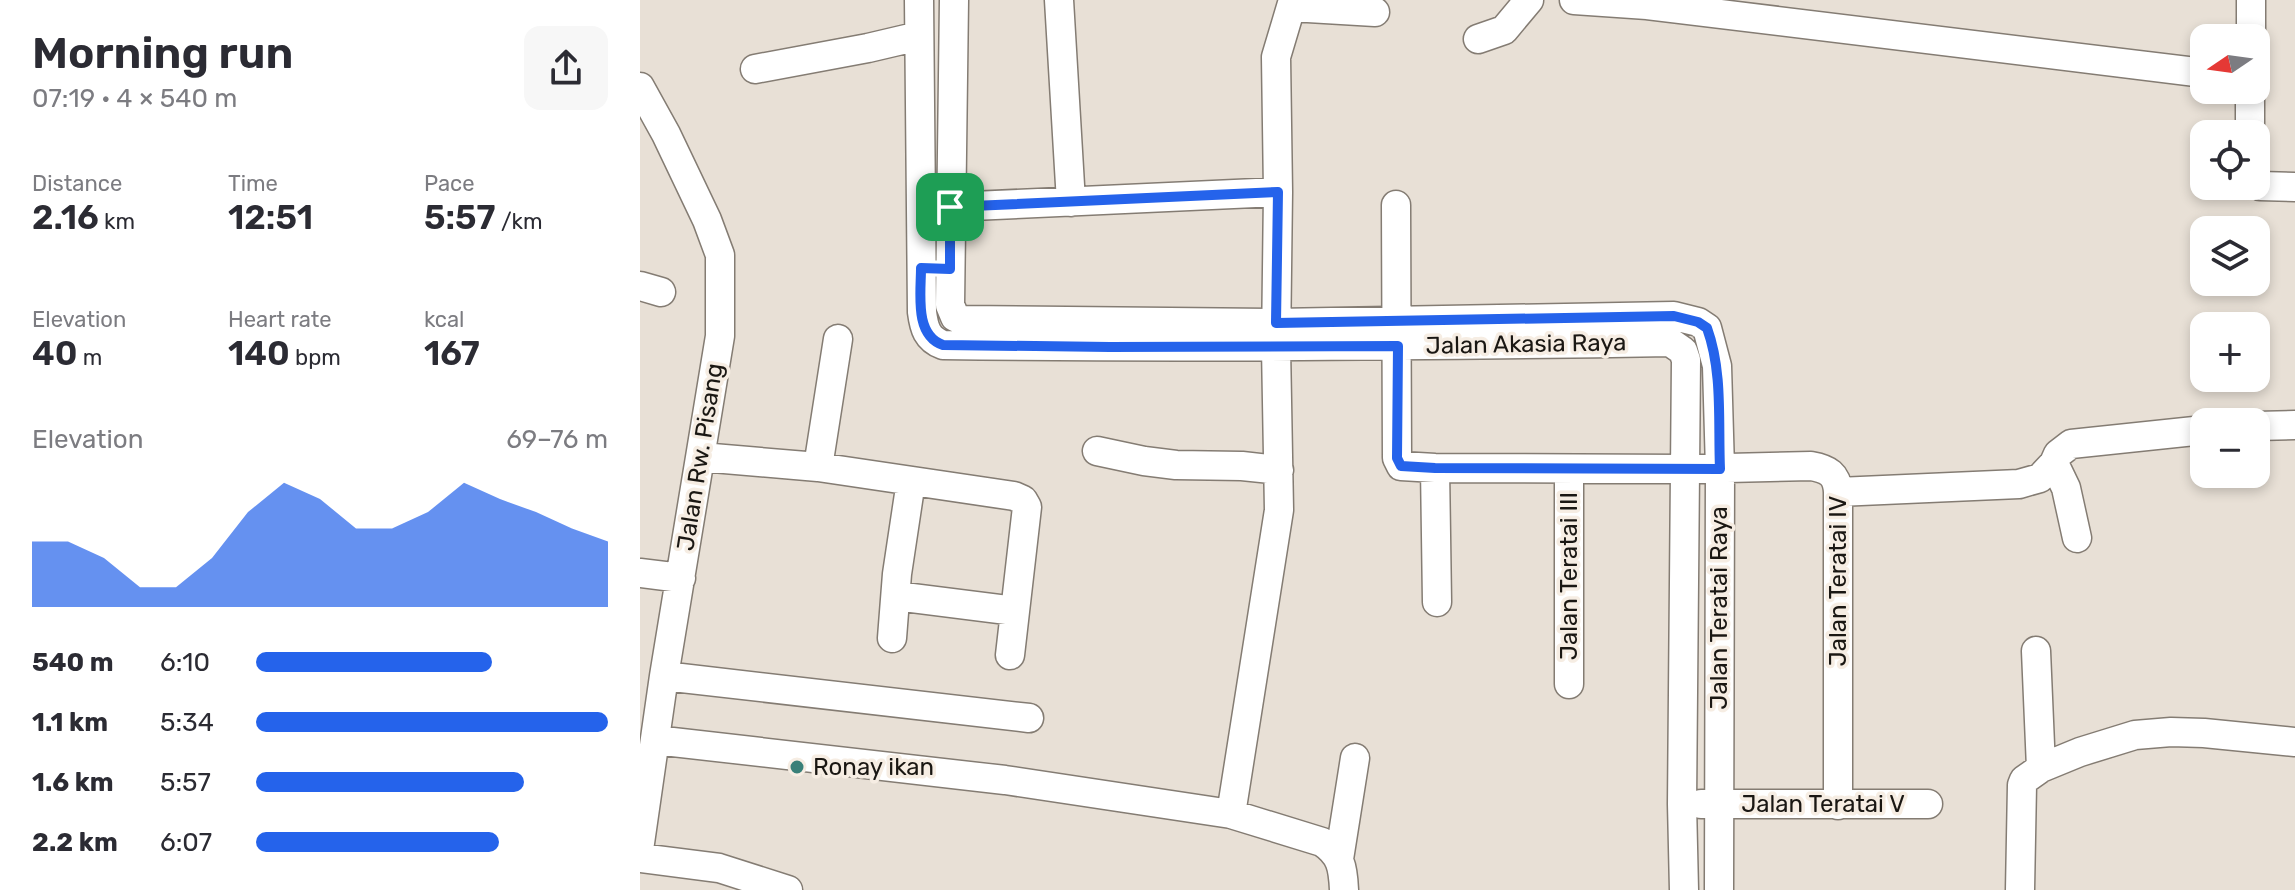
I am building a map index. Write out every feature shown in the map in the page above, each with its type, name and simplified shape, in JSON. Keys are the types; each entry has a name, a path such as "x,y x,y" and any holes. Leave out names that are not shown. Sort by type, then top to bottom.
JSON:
{"street":[{"name":"Jalan Akasia Raya","path":"919,0 923,324 933,342 943,345 1398,334 1670,342 1683,351 1686,360"},
{"name":"Jalan Akasia Raya","path":"954,0 950,305 955,317 968,322 1276,335"},
{"path":"1059,0 1071,202"},
{"path":"1478,39 1504,30 1529,0"},
{"path":"1574,0 1642,2 2190,71"},
{"path":"2251,0 2251,24"},
{"path":"1231,814 1279,510 1276,57 1292,4 1375,12"},
{"path":"755,69 919,36"},
{"name":"Jalan Rw. Pisang","path":"640,87 707,220 720,255 720,336 640,843"},
{"path":"2270,186 2295,187"},
{"path":"950,207 1278,192"},
{"path":"1396,205 1398,463 1405,467 1435,468 1720,469"},
{"path":"921,268 950,269"},
{"name":"Jalan Akasia Raya","path":"1398,334 1674,316 1698,322 1707,328"},
{"name":"Jalan Teratai Raya","path":"1707,328 1717,366 1720,469 1719,890"},
{"path":"818,467 838,339"},
{"name":"Jalan Teratai Raya","path":"1684,890 1686,360"},
{"path":"2270,426 2295,425"},
{"path":"1838,492 2019,484 2040,478 2058,454 2071,444 2190,431"},
{"path":"1097,451 1176,465 1212,464 1279,470"},
{"path":"701,457 818,467 1014,496 1023,500 1027,507 1010,655"},
{"path":"2054,463 2066,488 2077,538"},
{"name":"Jalan Teratai IV","path":"1720,469 1811,466 1824,468 1837,481 1838,805"},
{"path":"1435,468 1437,602"},
{"name":"Jalan Teratai III","path":"1569,469 1569,684"},
{"path":"892,638 911,481"},
{"path":"640,573 681,578"},
{"path":"896,596 1015,611"},
{"path":"2036,651 2041,768"},
{"path":"664,676 1029,718"},
{"path":"2020,890 2022,785 2041,768 2135,735 2204,733 2295,742"},
{"path":"655,740 1005,780 1231,814 1322,842 1334,850 1339,859"},
{"path":"1344,890 1339,859 1355,758"},
{"name":"Jalan Teratai V","path":"1682,804 1928,804"},
{"path":"640,858 719,868 788,890"}],"place":[{"name":"Ronay ikan","path":"797,767"}],"route":[{"path":"1278,192 1276,323 1674,316 1698,322 1707,328 1717,366 1720,469 1401,466 1397,458 1398,346 1110,347 943,345 933,342 923,324 921,268 950,269 950,207 1278,192"}]}
